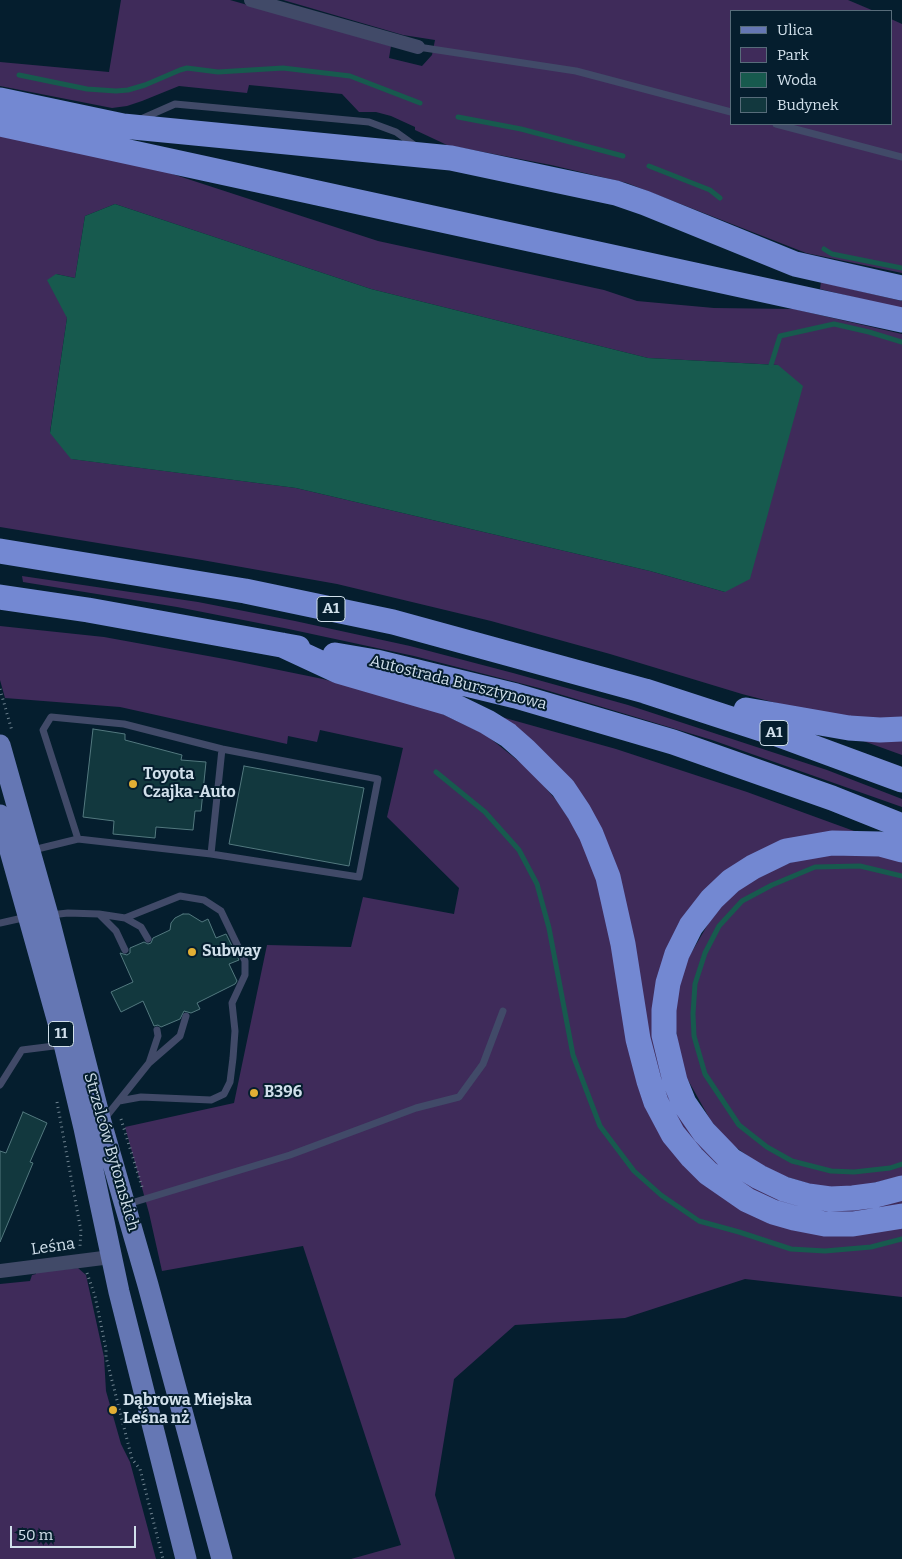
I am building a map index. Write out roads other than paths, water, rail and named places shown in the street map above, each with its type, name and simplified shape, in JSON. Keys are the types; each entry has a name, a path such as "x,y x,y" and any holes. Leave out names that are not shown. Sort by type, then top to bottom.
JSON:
{"highway":[{"path":"0,100 123,126 451,158 616,193 795,264 902,288"},
{"path":"0,124 902,320"},
{"name":"A1","path":"6,551 245,591 393,622 645,691 777,734 902,780"},
{"name":"Autostrada Bursztynowa","path":"0,597 376,662 516,696 673,742 832,798 902,826"},
{"path":"282,645 338,671 448,703 487,722 508,735 526,750 563,788 591,834 608,877 623,944 638,1039 656,1102 673,1134 708,1173 747,1200 773,1212 794,1218 825,1224 853,1224 902,1216"},
{"path":"645,691 849,728 902,729"},
{"path":"902,850 880,844 832,843 786,851 753,867 731,881 712,899 691,926 677,954 668,983 664,1010 664,1036 675,1080 684,1103 704,1132 731,1160 784,1189 808,1196 830,1199 854,1198 876,1195 902,1188"}],"main road":[{"name":"Strzelców Bytomskich","path":"0,745 30,850 39,916 64,1044 111,1257 186,1559"},
{"name":"Strzelców Bytomskich","path":"0,814 39,916 101,1122 148,1285 222,1559"}],"street":[{"path":"251,0 418,47"},
{"name":"Leśna","path":"0,1271 111,1257"}],"lane":[{"path":"418,47 576,71 730,112"},
{"path":"780,125 902,157"},
{"path":"30,850 78,839 211,854 359,877 378,778 222,749 124,724 51,717 43,730 78,839"},
{"path":"211,854 222,749"},
{"path":"119,1101 141,1097 211,1100 224,1094 230,1082 234,1049 235,1031 232,1002 245,976 245,961 220,911 204,900 180,896 125,918"},
{"path":"0,923 68,913 99,914 125,918 141,927 148,939"},
{"path":"99,914 116,931 125,950"},
{"path":"125,1204 290,1154 416,1108 459,1097 483,1064 502,1011"},
{"path":"101,1122 149,1063 180,1036 186,1016"},
{"path":"149,1063 158,1036 157,1030"},
{"path":"0,1085 22,1050 64,1044"}],"water":[{"path":"115,204 371,289 648,358 778,365 803,386 750,579 725,592 650,571 296,488 71,459 50,433 67,318 47,280 56,274 75,278 85,216"}],"waterway":[{"path":"19,75 87,89 116,91 145,85 187,68 218,72 283,68 350,76 420,103"},
{"path":"458,117 521,129 623,156"},
{"path":"649,166 710,190 720,198"},
{"path":"824,249 832,254 902,268"},
{"path":"771,365 780,336 834,324 902,342"},
{"path":"436,772 485,812 519,850 537,884 549,928 573,1055 600,1126 634,1171 661,1195 699,1221 791,1249 825,1251 871,1247 902,1239"},
{"path":"902,876 860,866 815,867 772,885 742,901 719,926 705,953 695,984 693,1014 694,1036 705,1074 739,1125 767,1147 792,1161 831,1171 854,1172 890,1168 902,1164"}],"place":[{"name":"Toyota Czajka-Auto","path":"133,784"},
{"name":"Subway","path":"192,952"},
{"name":"B396","path":"254,1093"},
{"name":"Dąbrowa Miejska Leśna nż","path":"113,1410"}]}
